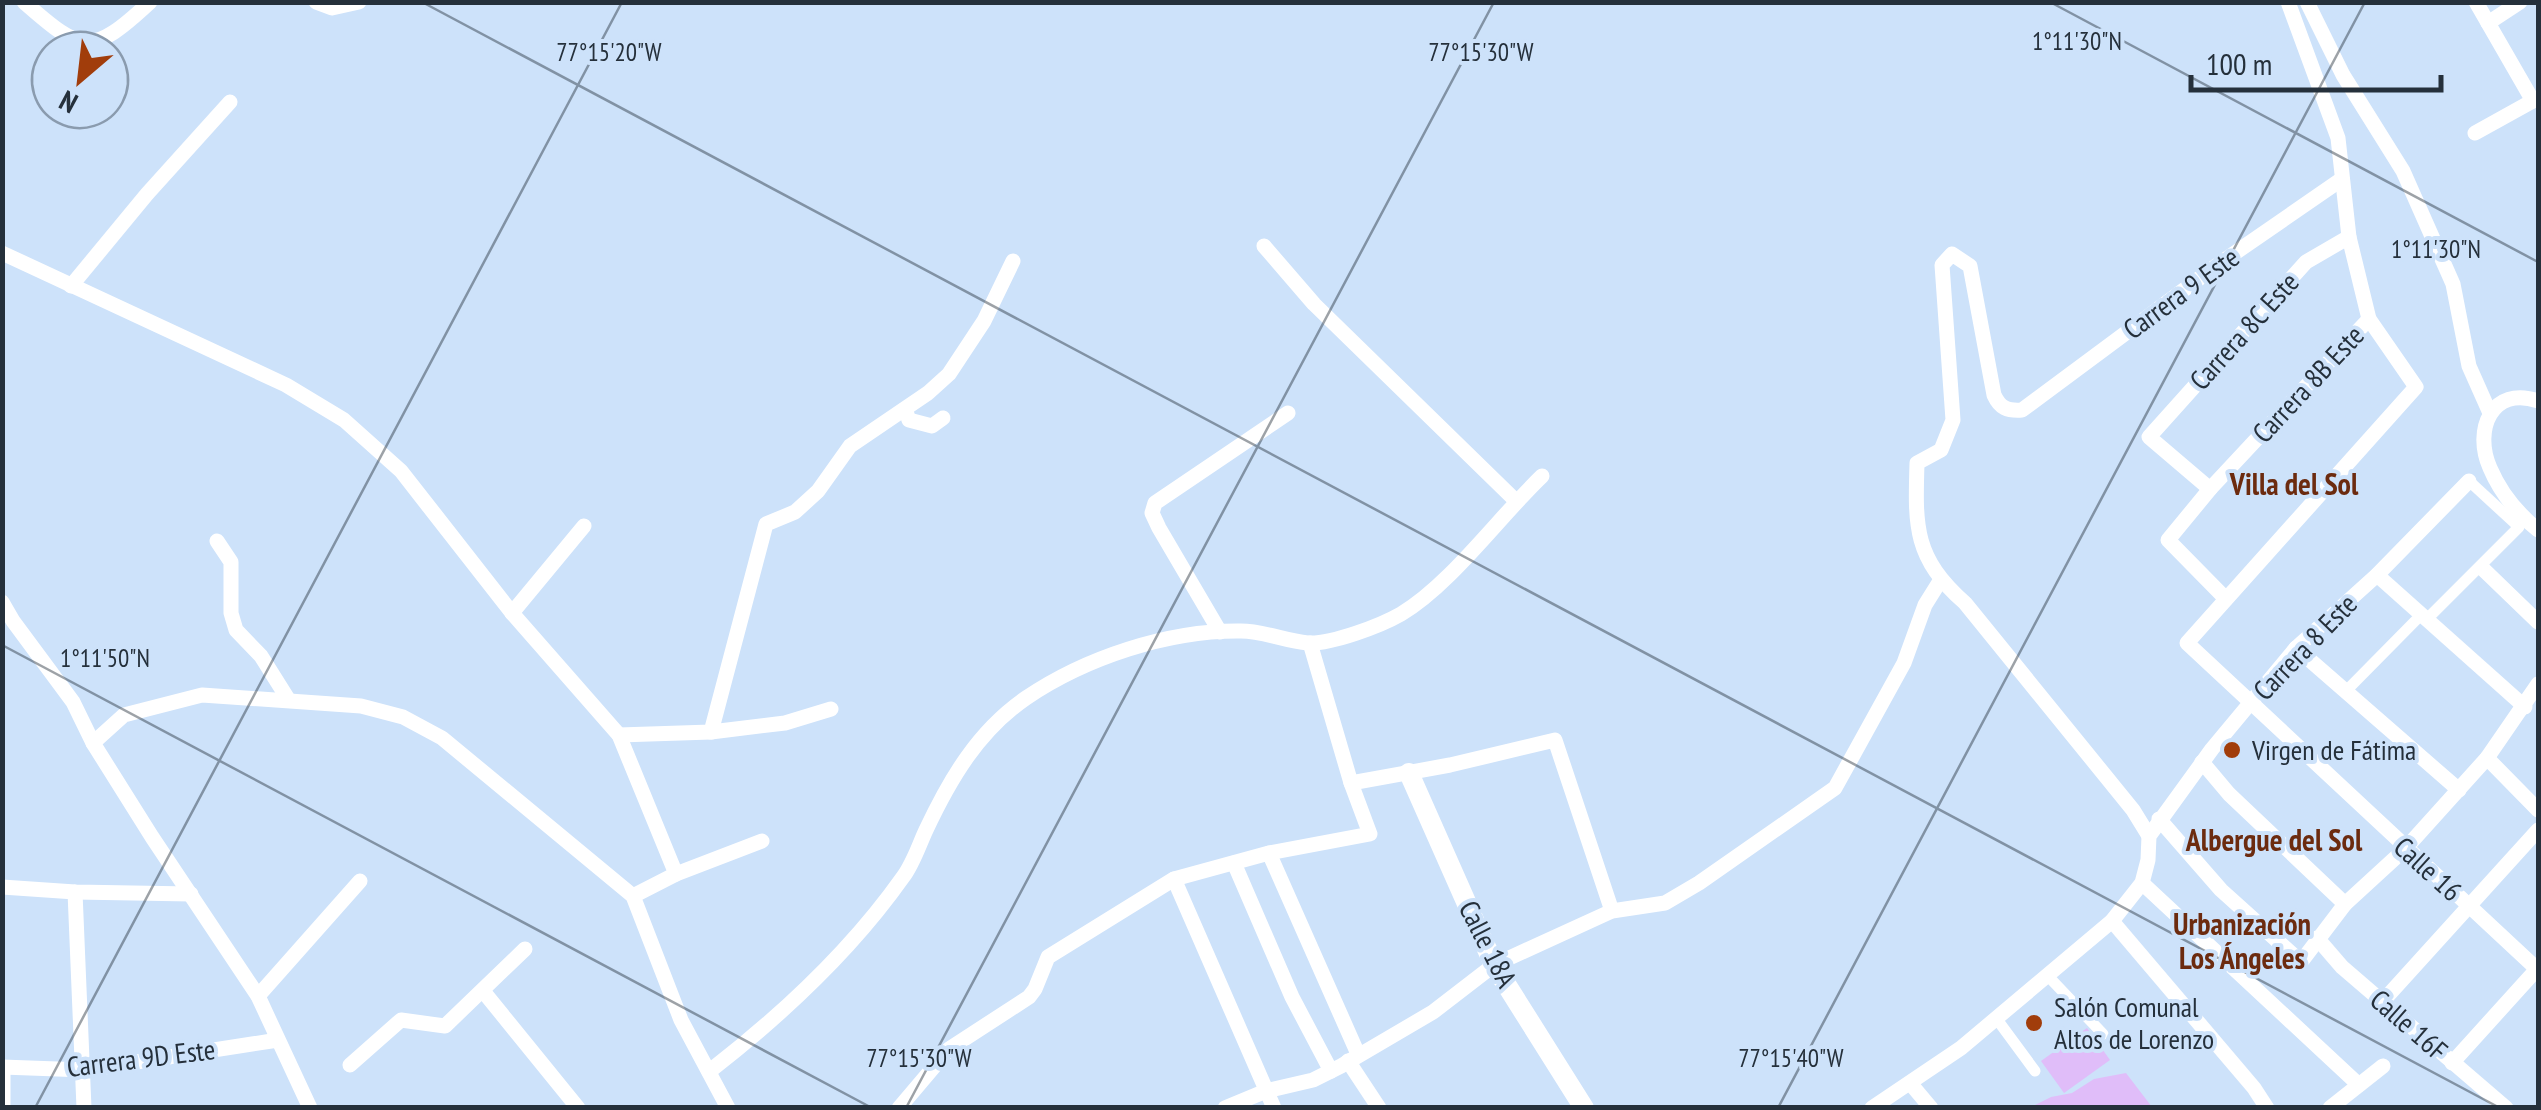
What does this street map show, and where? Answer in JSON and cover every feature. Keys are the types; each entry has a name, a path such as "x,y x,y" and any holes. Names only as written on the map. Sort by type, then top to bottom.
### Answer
{"street":[{"path":"24,2 66,38 83,42 119,31 150,2"},
{"path":"316,2 332,8 359,2"},
{"path":"2226,599 2416,387 2370,319 2349,236 2338,138 2288,2"},
{"path":"2308,2 2343,75 2403,171 2453,284 2470,366 2489,411"},
{"path":"2476,2 2536,100 2476,133"},
{"path":"2488,23 2520,2"},
{"path":"71,286 230,102"},
{"name":"Carrera 9 Este","path":"1940,582 1922,544 1916,512 1917,463 1941,450 1953,420 1942,265 1952,254 1970,266 1994,395 1999,405 2009,411 2022,410 2216,266 2342,179"},
{"name":"Carrera 8C Este","path":"2210,489 2149,437 2306,262 2349,236"},
{"path":"1264,246 1314,304 1516,501"},
{"path":"2,254 286,385 344,420 401,471 512,614 619,735 676,874"},
{"path":"711,732 766,524 795,512 818,490 850,446 949,374 984,321 1013,261"},
{"name":"Carrera 8B Este","path":"2226,599 2168,540 2210,489 2370,319"},
{"path":"2538,400 2526,396 2500,402 2489,411 2482,435 2488,466 2515,512 2538,530"},
{"path":"904,410 909,420 924,426 932,426 943,418"},
{"path":"1220,632 1159,528 1152,514 1155,503 1288,413"},
{"path":"711,1070 772,1023 856,938 906,875 949,783 972,747 1024,699 1120,652 1220,632 1256,632 1310,643 1348,636 1399,615 1426,595 1542,476"},
{"path":"2346,691 2518,527 2469,481"},
{"name":"Carrera 8 Este","path":"2142,883 2149,836 2159,819 2250,702 2296,648 2376,575 2469,481"},
{"path":"512,614 584,526"},
{"path":"217,541 231,562 230,612 236,630 261,656 288,699"},
{"path":"2482,568 2538,622"},
{"path":"2376,575 2525,707"},
{"path":"1225,1108 1331,1071 1434,1012 1494,965 1612,911 1665,903 1700,883 1835,788 1904,663 1925,605 1940,582 1965,603 2133,810 2149,836"},
{"name":"Calle 16","path":"2226,599 2187,643 2537,967"},
{"path":"2,602 73,702 93,743 258,996 310,1108"},
{"path":"899,1108 949,1048 1029,997 1048,957 1174,880 1269,853 1370,834 1350,783 1310,643"},
{"path":"2296,648 2459,790"},
{"path":"2159,819 2221,890 2301,962 2346,904 2405,848 2487,758 2538,684"},
{"path":"93,743 124,715 202,695 361,706 403,717 442,738 632,896 681,1020 728,1108"},
{"path":"619,735 711,732 784,722 831,709"},
{"path":"1350,783 1554,740 1612,911"},
{"path":"2487,758 2538,810"},
{"path":"2202,762 2229,794 2346,904"},
{"name":"Calle 18A","path":"1408,772 1494,965 1584,1108"},
{"path":"2382,1000 2538,830"},
{"path":"632,896 676,874 762,841"},
{"path":"1269,853 1353,1058 1379,1108"},
{"path":"1234,862 1292,997 1331,1071"},
{"path":"1174,880 1274,1108"},
{"path":"258,996 360,881"},
{"path":"1872,1108 1996,1018 2112,921 2142,883 2359,1085"},
{"path":"2,886 191,894"},
{"path":"75,892 84,1108"},
{"path":"2112,921 2267,1108"},
{"name":"Calle 16F","path":"2317,938 2342,967 2506,1108"},
{"path":"350,1065 401,1020 445,1026 524,949"},
{"path":"2452,1063 2537,967"},
{"path":"2047,975 2103,1034"},
{"path":"484,991 578,1108"},
{"path":"1996,1018 2035,1071"},
{"name":"Carrera 9D Este","path":"3,1067 84,1070 278,1040"},
{"path":"2330,1108 2383,1066"},
{"path":"3,1067 3,1108"},
{"path":"1910,1084 1930,1108"}],"shaded area":[{"path":"2087,1028 2110,1060 2064,1093 2041,1061"},
{"path":"2126,1073 2152,1107 2031,1107 2051,1097 2072,1093 2094,1079"}],"place":[{"name":"Virgen de Fátima","path":"2232,750"},
{"name":"Salón Comunal Altos de Lorenzo","path":"2034,1023"}],"district":[{"name":"Villa del Sol","path":"2294,485"},
{"name":"Albergue del Sol","path":"2274,841"},
{"name":"Urbanización Los Ángeles","path":"2242,942"}]}
